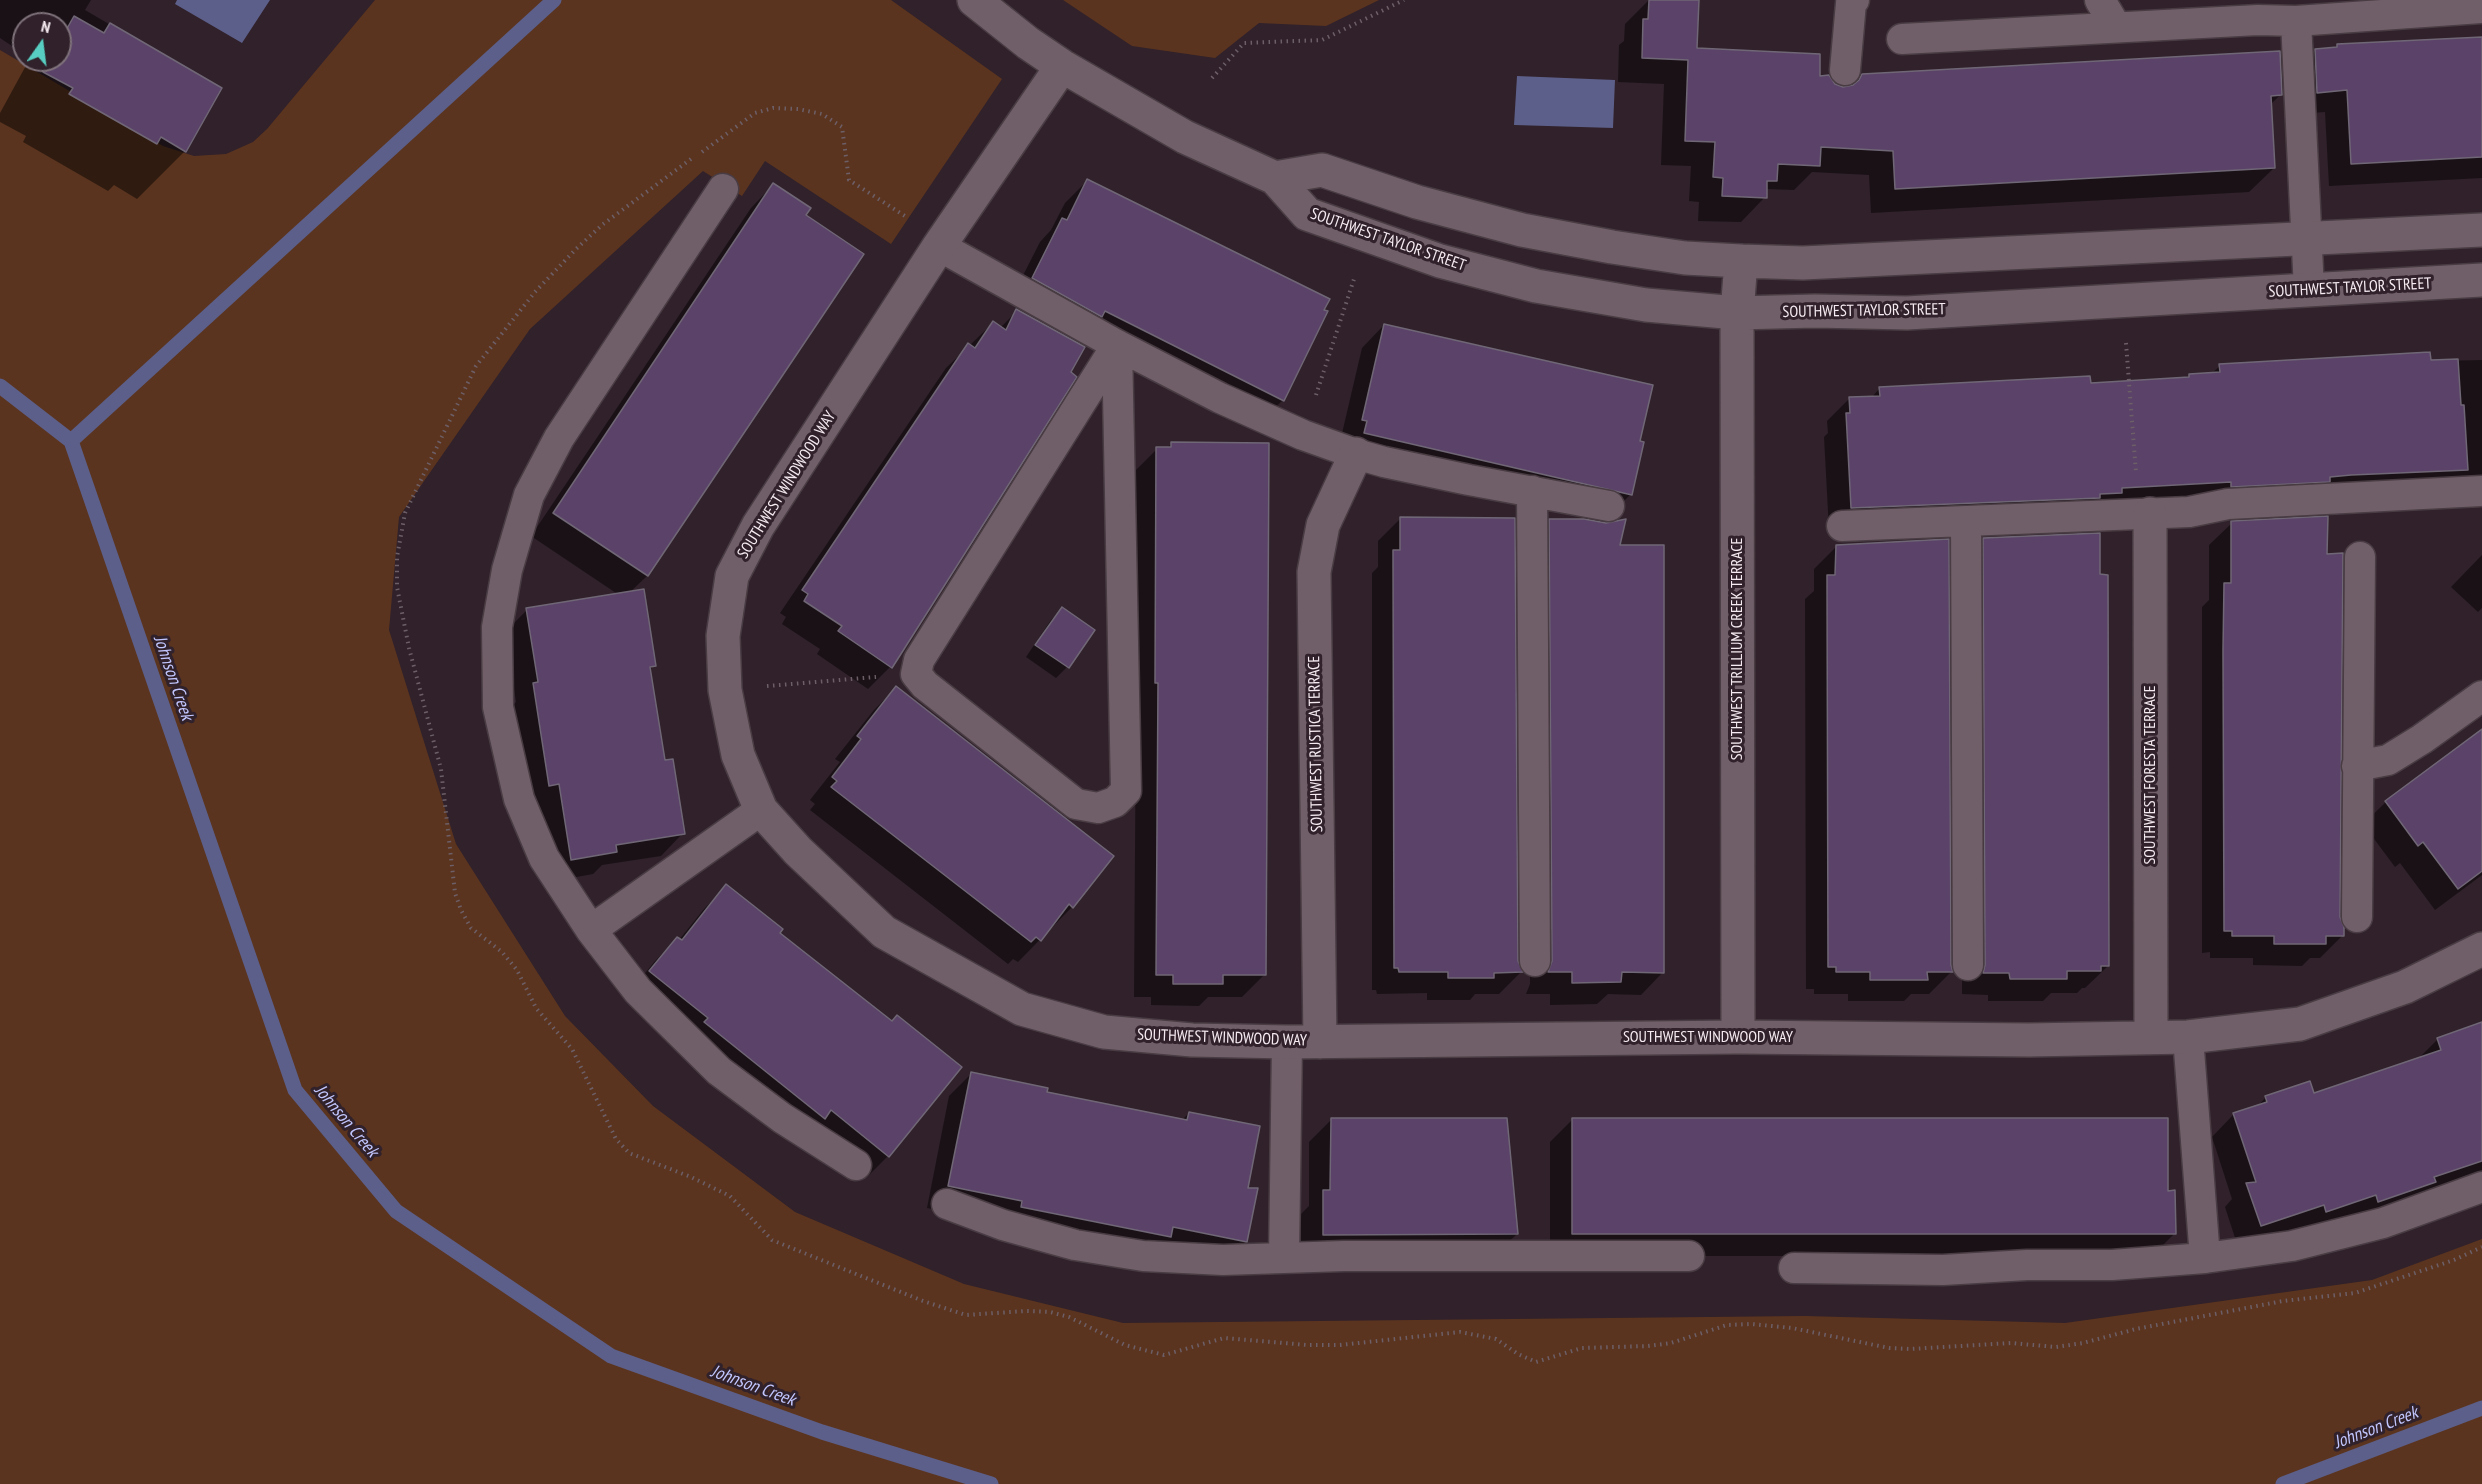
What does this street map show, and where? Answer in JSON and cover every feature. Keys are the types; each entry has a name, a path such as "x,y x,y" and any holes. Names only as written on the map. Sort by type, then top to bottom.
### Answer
{"street":[{"name":"SOUTHWEST TAYLOR STREET","path":"974,0 1028,43 1062,66 1185,137 1275,178 1307,214 1440,261 1536,286 1646,305 1737,313 1907,313 2482,280"},
{"name":"SOUTHWEST WINDWOOD WAY","path":"1062,66 939,246 758,526 732,576 723,636 725,690 738,755 761,810 798,851 884,932 1022,1009 1104,1032 1192,1040 1287,1042 1738,1037 2029,1040 2188,1037 2300,1024 2405,987 2482,949"},
{"path":"1275,178 1322,170 1417,202 1522,230 1685,258 1741,261 1843,261 2482,230"},
{"name":"SOUTHWEST TRILLIUM CREEK TERRACE","path":"1738,1037 1737,313 1741,261"},
{"name":"SOUTHWEST RUSTICA TERRACE","path":"1320,1042 1314,572 1323,525 1356,454"},
{"name":"SOUTHWEST FORESTA TERRACE","path":"2150,514 2151,1037"}],"lane":[{"path":"1845,70 1851,3 1854,0"},
{"path":"2100,0 2116,27"},
{"path":"1902,39 2258,20 2296,21 2482,8"},
{"path":"2296,21 2309,290"},
{"path":"723,189 559,438 529,495 507,570 497,627 498,707 519,799 544,858 591,930 638,991 719,1071 782,1118 856,1165"},
{"path":"939,246 1118,345 1220,398 1303,435 1356,454 1469,480 1609,506"},
{"path":"1118,345 1126,791 1115,802 1098,808 1076,804 925,685 916,674 919,660 1118,345"},
{"path":"1842,526 2189,512 2228,504 2482,491"},
{"path":"1532,492 1535,961"},
{"path":"1966,521 1968,965"},
{"path":"2357,917 2360,557"},
{"path":"2357,766 2388,760 2482,696"},
{"path":"591,930 761,810"},
{"path":"2188,1037 2205,1258"},
{"path":"1284,1258 1287,1042"},
{"path":"1794,1268 1942,1270 2027,1265 2112,1265 2205,1258 2292,1246 2360,1229 2383,1223 2482,1187"},
{"path":"947,1204 1003,1225 1075,1245 1143,1256 1223,1260 1344,1256 1689,1256"}],"path":[{"path":"1212,78 1244,43 1322,40 1404,0"},
{"path":"911,219 849,180 842,127 833,120 822,114 798,109 773,108 755,113 602,225 535,292 476,366 405,513 399,536 396,587 409,648 441,769 455,893 471,928 502,952 517,970 536,1008 572,1049 616,1139 630,1154 691,1176 730,1196 772,1240 923,1301 966,1315 1026,1311 1050,1312 1069,1317 1125,1345 1164,1355 1224,1338 1307,1345 1340,1345 1460,1332 1496,1339 1518,1354 1536,1362 1549,1360 1582,1348 1648,1346 1671,1342 1727,1325 1751,1324 1792,1328 1889,1348 1910,1349 2011,1343 2055,1347 2283,1300 2355,1293 2454,1260 2482,1247"},
{"path":"1303,435 1369,236"},
{"path":"2123,300 2136,478 2150,514"},
{"path":"725,690 916,674"}],"shaded area":[{"path":"375,0 891,0 1002,79 891,244 765,161 742,196 703,171 530,329 399,517 389,630 456,844 565,1016 653,1106 795,1212 964,1284 1123,1323 1805,1316 2065,1323 2372,1280 2482,1239 2482,1484 0,1484 0,50 12,57 12,72 37,72 163,146 194,156 226,154 253,142 267,129"},
{"path":"1063,0 1379,0 1326,26 1259,23 1215,58 1132,46"}],"water":[{"path":"177,0 270,0 242,43 175,4"},
{"path":"1517,76 1615,80 1613,128 1514,125"}],"building":[{"path":"1649,0 1699,0 1697,48 1820,54 1820,76 1829,75 1835,84 1843,87 1853,85 1862,74 2280,51 2282,95 2271,96 2275,168 1895,189 1893,151 1821,147 1820,166 1778,164 1777,181 1767,181 1767,198 1722,196 1723,178 1713,177 1715,142 1685,141 1688,60 1642,58 1643,19 1648,19"},
{"path":"74,16 104,33 110,23 222,88 186,152 161,137 157,144 69,94 73,88 43,72 72,72 72,20"},
{"path":"2482,37 2482,157 2351,164 2347,90 2317,93 2315,49 2337,47 2337,44"},
{"path":"1087,179 1330,299 1324,310 1328,311 1284,401 1105,311 1102,317 1032,278 1062,218 1067,220"},
{"path":"773,183 811,208 806,215 864,254 648,576 553,513"},
{"path":"1016,309 1085,347 1071,372 1077,377 892,668 838,631 842,626 804,601 808,594 802,590 968,343 975,348 993,321 1006,330"},
{"path":"1384,324 1653,385 1640,441 1644,442 1632,495 1364,433 1367,421 1362,420"},
{"path":"2430,352 2431,360 2458,359 2461,405 2464,405 2468,470 2351,475 2330,477 2330,482 2231,487 2231,482 2122,488 2122,493 2100,494 2100,498 1851,508 1846,413 1850,413 1849,397 1880,396 1879,387 2090,376 2091,383 2189,377 2189,374 2220,372 2219,364"},
{"path":"1171,442 1269,443 1266,975 1223,975 1223,984 1173,984 1173,975 1156,975 1158,683 1155,683 1156,447 1171,447"},
{"path":"2328,516 2327,554 2343,553 2340,917 2344,927 2344,936 2326,936 2326,944 2274,944 2274,936 2232,936 2232,931 2224,931 2224,583 2231,583 2231,521"},
{"path":"1400,517 1515,518 1518,961 1523,972 1494,973 1494,978 1448,978 1448,972 1399,972 1398,968 1394,968 1393,550 1400,550"},
{"path":"1549,519 1584,519 1606,523 1626,519 1620,545 1664,545 1664,973 1622,972 1621,982 1572,983 1572,972 1548,972 1552,961"},
{"path":"2100,533 2100,574 2108,575 2109,966 2101,966 2101,971 2067,971 2067,979 2010,979 2009,973 1983,973 1985,965 1983,538"},
{"path":"1949,539 1951,965 1953,972 1927,972 1928,980 1870,980 1870,972 1836,972 1836,967 1828,967 1827,575 1835,575 1836,545"},
{"path":"644,589 656,666 650,667 665,760 673,759 685,834 616,845 617,852 571,860 559,784 549,786 533,683 538,682 526,608"},
{"path":"1062,607 1095,630 1069,668 1035,645"},
{"path":"896,686 1114,856 1073,908 1069,904 1041,941 1036,937 1031,942 831,787 837,781 832,777 861,739 857,736"},
{"path":"2482,729 2482,871 2458,889 2423,842 2418,846 2385,801"},
{"path":"726,884 783,929 780,933 892,1021 897,1015 962,1067 889,1157 831,1110 825,1119 704,1022 708,1018 649,971 677,937 682,940"},
{"path":"2482,1022 2482,1161 2434,1177 2436,1182 2378,1202 2376,1195 2326,1212 2324,1205 2261,1226 2246,1183 2256,1182 2233,1113 2267,1102 2265,1096 2310,1081 2314,1093 2441,1050 2437,1038"},
{"path":"971,1072 1048,1088 1047,1092 1187,1120 1189,1112 1260,1126 1248,1188 1258,1188 1247,1242 1173,1227 1171,1237 1021,1207 1022,1201 948,1186"},
{"path":"1331,1118 1507,1118 1518,1234 1323,1235 1323,1190 1330,1190"},
{"path":"1572,1118 2168,1118 2168,1191 2175,1190 2176,1234 1572,1234"}],"waterway":[{"path":"71,441 554,0"},
{"name":"Johnson Creek","path":"0,386 71,441 295,1090 396,1211 611,1356 822,1432 991,1484"},
{"name":"Johnson Creek","path":"2283,1484 2482,1408"}]}
